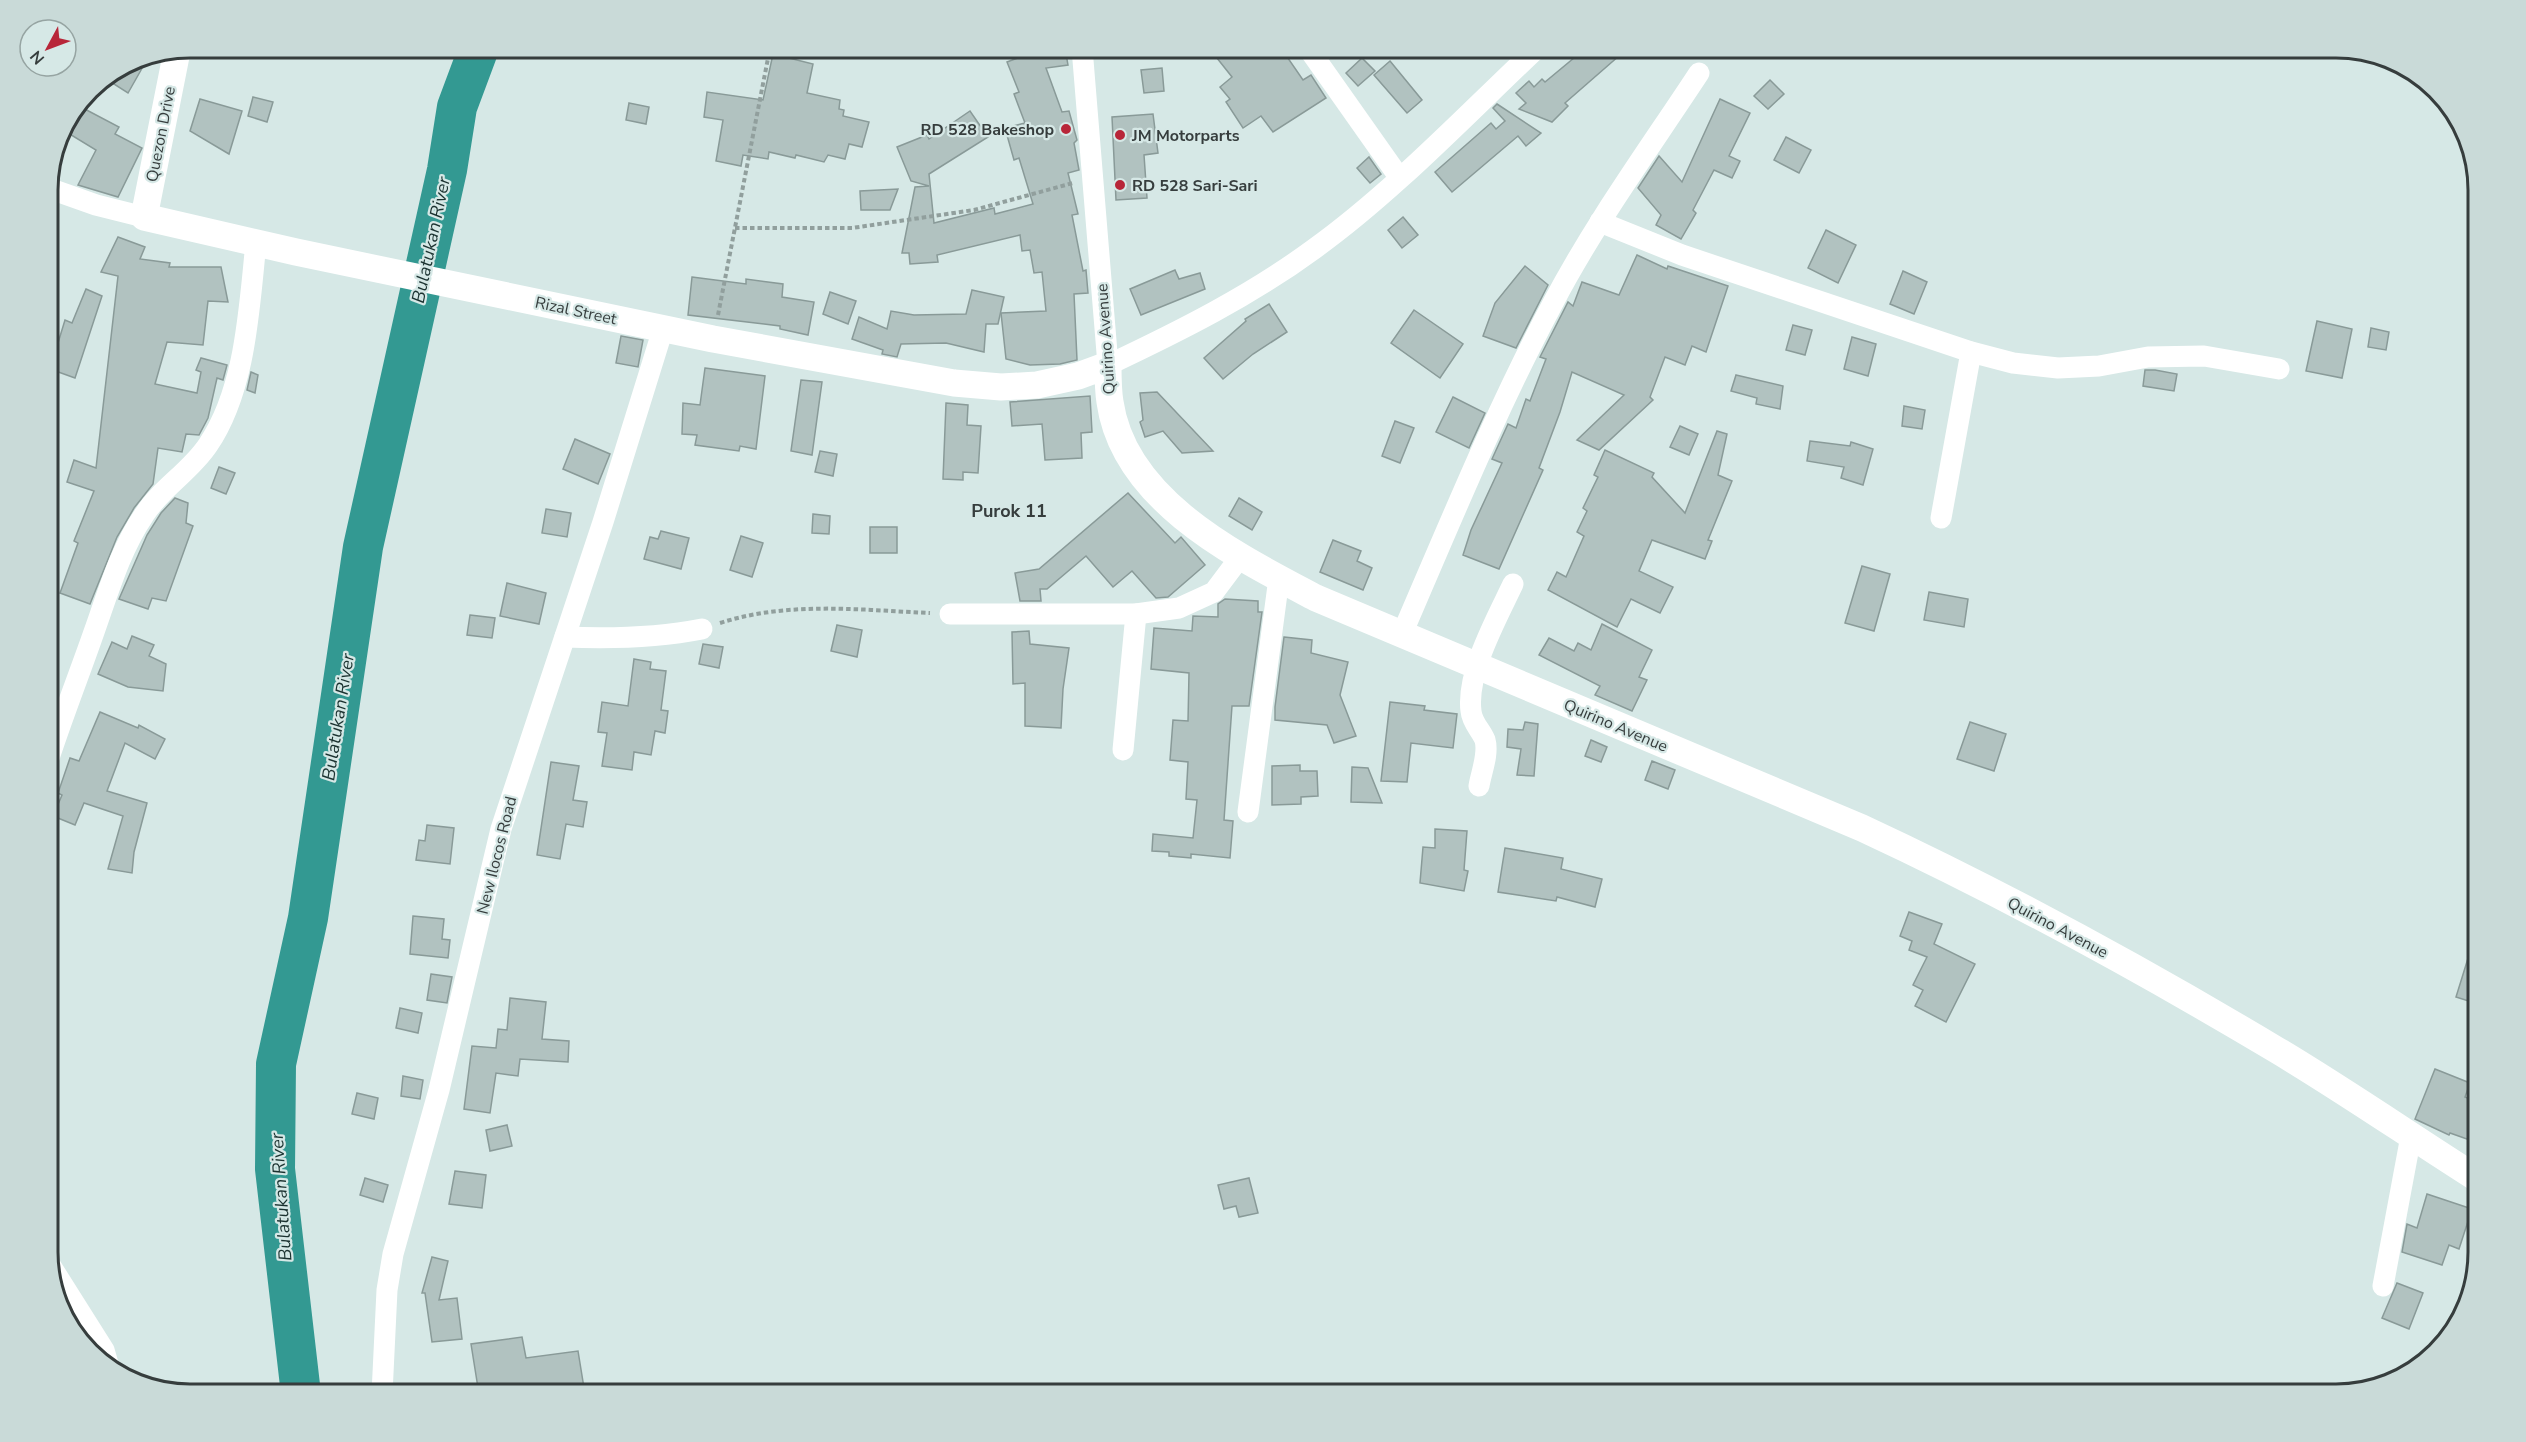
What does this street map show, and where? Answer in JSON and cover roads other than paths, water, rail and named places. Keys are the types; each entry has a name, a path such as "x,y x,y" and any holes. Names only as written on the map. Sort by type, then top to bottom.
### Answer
{"main road":[{"name":"Quezon Drive","path":"144,217 175,60"},
{"name":"Rizal Street","path":"144,217 296,252 663,329 895,374 954,383 1002,387 1037,385 1078,376 1108,365"},
{"name":"Quirino Avenue","path":"1108,365 1110,403 1121,439 1137,468 1167,504 1200,530 1241,556 1316,598 1862,828 1949,869 2159,981 2277,1051 2468,1173"}],"street":[{"name":"Quirino Avenue","path":"1083,58 1108,365"},
{"path":"1315,58 1399,177"},
{"path":"1108,365 1214,314 1268,282 1316,248 1399,177 1527,58"},
{"path":"1402,634 1477,462 1553,303 1600,222 1699,74"},
{"name":"Rizal Street","path":"59,192 96,205 144,217"},
{"path":"1600,222 1682,255 1971,352 2013,363 2058,368 2099,366 2148,357 2204,356 2279,369"},
{"path":"59,730 118,565 143,515 163,491 188,469 209,445 235,386 245,340 256,243"},
{"name":"New Ilocos Road","path":"382,1384 387,1290 393,1254 439,1090 501,829 663,329"},
{"path":"1941,518 1971,352"},
{"path":"950,614 1136,614 1179,608 1214,592 1241,556"},
{"path":"1248,812 1279,578"},
{"path":"1479,786 1486,751 1485,740 1475,725 1471,710 1476,665 1513,584"},
{"path":"1123,750 1136,614"},
{"path":"565,637 620,639 665,636 702,629"},
{"path":"2383,1286 2411,1136"},
{"path":"64,1286 104,1351"}],"waterway":[{"name":"Bulatukan River","path":"300,1384 275,1169 276,1064 308,918 363,547 447,170 457,107 475,58"}],"place":[{"name":"RD 528 Bakeshop","path":"1066,129"},
{"name":"JM Motorparts","path":"1120,135"},
{"name":"RD 528 Sari-Sari","path":"1120,185"}],"district":[{"name":"Purok 11","path":"1009,511"}]}
